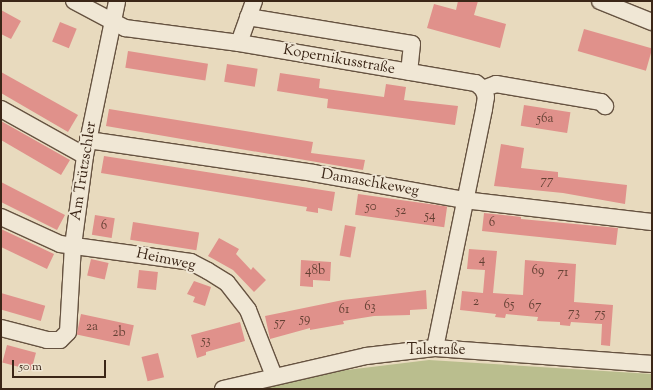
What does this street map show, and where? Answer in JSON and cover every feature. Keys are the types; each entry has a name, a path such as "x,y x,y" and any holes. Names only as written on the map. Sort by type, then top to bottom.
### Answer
{"street":[{"name":"Kopernikusstraße","path":"74,1 125,28 239,43 476,83 483,88 496,84 601,102 605,106"},
{"name":"Am Trützschler","path":"1,328 47,340 60,340 68,332 73,246 86,148 117,1"},
{"path":"239,43 254,1"},
{"path":"600,1 652,22"},
{"path":"248,17 412,44 409,72"},
{"path":"435,348 464,200 484,109 486,97 483,88"},
{"name":"Damaschkeweg","path":"1,110 86,148 313,173 464,200 652,222"},
{"name":"Heimweg","path":"1,216 60,244 191,262 227,283 248,310 274,376"},
{"name":"Talstraße","path":"223,389 366,356 435,348 652,364"}],"green space":[{"path":"429,360 652,374 652,389 257,389 322,373"}],"building":[{"path":"458,1 478,1 474,15 506,24 500,48 427,28 434,4 456,10"},
{"path":"1,10 21,21 11,39 1,34"},
{"path":"60,22 77,29 69,48 52,41"},
{"path":"584,29 652,48 646,71 578,51"},
{"path":"128,51 208,64 205,80 125,68"},
{"path":"227,64 258,69 255,87 224,82"},
{"path":"1,72 78,115 68,132 1,93"},
{"path":"280,73 320,79 319,88 384,97 386,84 406,87 404,100 458,106 455,125 327,108 328,99 277,91"},
{"path":"524,105 570,112 567,133 521,126"},
{"path":"109,109 313,142 311,153 365,160 363,170 106,126"},
{"path":"1,121 70,160 61,175 1,140"},
{"path":"501,144 524,148 521,168 558,172 558,177 627,185 625,204 563,193 494,186"},
{"path":"104,156 335,192 332,211 318,208 318,213 306,211 307,207 101,173"},
{"path":"1,182 65,215 57,230 1,202"},
{"path":"358,194 447,207 444,227 355,215"},
{"path":"484,213 521,217 521,219 618,228 616,245 482,231"},
{"path":"95,215 115,218 112,238 92,235"},
{"path":"133,222 199,232 196,250 130,240"},
{"path":"345,225 356,227 350,257 340,256"},
{"path":"1,229 54,254 47,269 1,247"},
{"path":"219,238 239,249 236,254 251,270 253,267 266,280 254,292 233,270 208,256"},
{"path":"469,249 497,251 493,293 523,295 525,260 576,264 574,302 613,305 610,346 601,345 602,324 571,322 570,326 560,325 560,322 537,321 538,317 506,314 505,318 495,317 496,314 460,310 462,291 483,293 485,270 467,269"},
{"path":"91,259 109,263 105,280 87,276"},
{"path":"301,260 331,262 330,281 313,280 313,287 300,286"},
{"path":"139,270 158,272 156,290 137,288"},
{"path":"194,281 211,287 205,306 193,302 195,297 187,294"},
{"path":"426,290 427,309 410,310 410,315 374,316 343,321 344,324 310,330 310,328 270,339 265,316 343,300"},
{"path":"1,293 45,306 41,321 1,310"},
{"path":"81,314 134,325 129,346 77,335"},
{"path":"240,322 245,341 206,352 206,355 197,358 191,335"},
{"path":"7,345 36,353 31,370 2,362"},
{"path":"158,353 164,377 148,381 142,357"}]}
